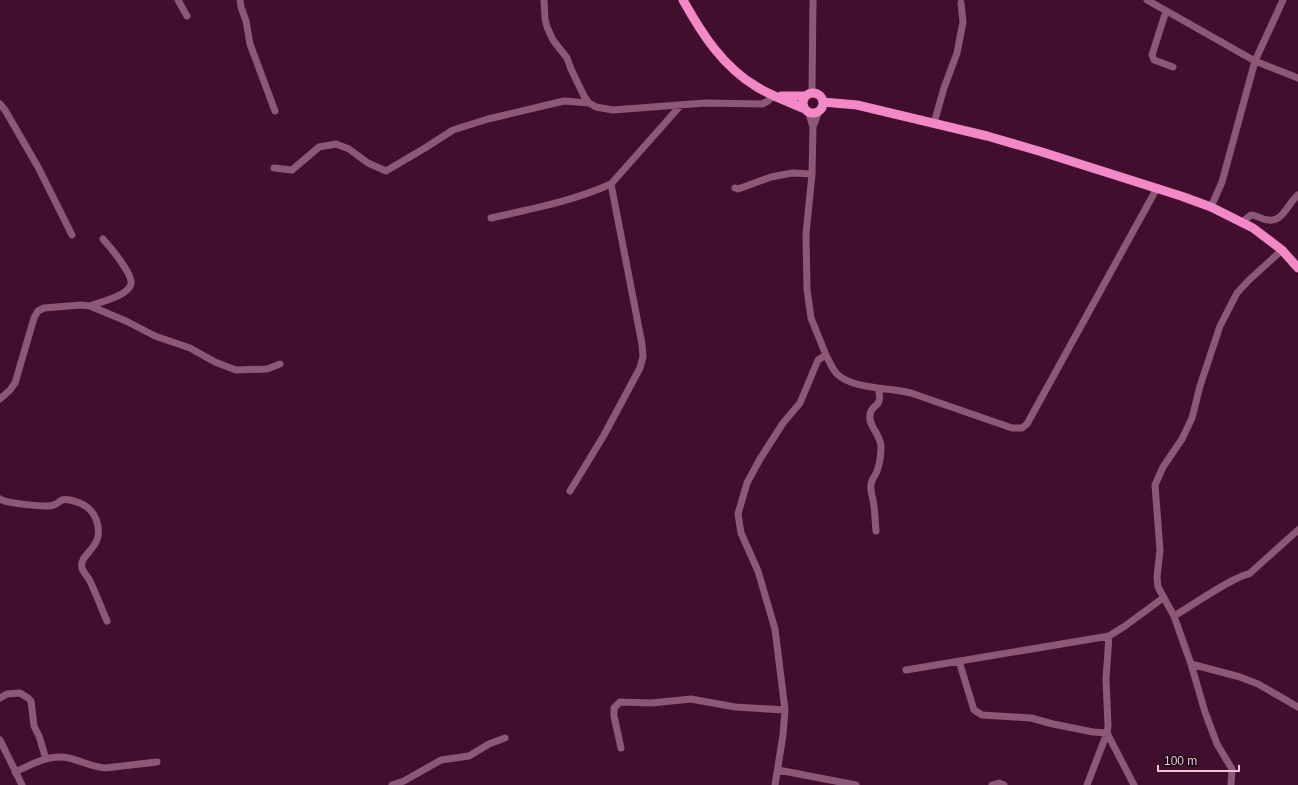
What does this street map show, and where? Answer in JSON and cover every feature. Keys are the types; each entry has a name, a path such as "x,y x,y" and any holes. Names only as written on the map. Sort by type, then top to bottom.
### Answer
{"main road":[{"path":"683,0 711,45 725,62 746,80 759,88 813,113 818,112 822,107 823,102 821,96 809,94 776,95"},
{"path":"806,110 803,101 809,94"},
{"path":"823,102 857,105 934,123 1042,152 1212,207 1253,228 1282,250 1298,268"}],"street":[{"path":"178,0 187,16"},
{"path":"240,0 250,44 275,110"},
{"path":"544,0 545,19 553,40 567,58 584,96 596,107 613,110 705,103 762,104 768,102 776,95"},
{"path":"809,94 813,0"},
{"path":"1147,0 1255,61 1298,78"},
{"path":"1212,207 1222,182 1255,61 1283,0"},
{"path":"934,123 944,88 957,53 963,22 961,3"},
{"path":"1166,11 1152,54 1154,60 1173,67"},
{"path":"274,168 292,170 319,147 336,144 349,149 368,163 386,171 453,130 488,119 564,101 590,103"},
{"path":"0,104 38,167 72,235"},
{"path":"492,218 556,204 595,191 610,184 681,105"},
{"path":"806,110 813,127"},
{"path":"818,112 813,127 812,174 806,234 807,289 811,318 826,355 836,373 849,381 878,388 912,393 1012,428 1022,428 1027,424 1157,188"},
{"path":"736,188 738,189 771,177 792,173 812,174"},
{"path":"570,491 604,435 635,378 643,357 642,344 610,184"},
{"path":"1242,222 1251,215 1271,221 1277,219 1298,195"},
{"path":"90,306 119,296 128,289 131,284 126,269 104,239"},
{"path":"1232,785 1232,769 1217,744 1174,616 1158,587 1157,577 1160,550 1155,485 1163,467 1182,439 1192,418 1200,386 1220,326 1237,293 1282,250"},
{"path":"0,399 15,383 34,318 38,311 44,308 81,305 90,306 119,318 155,336 190,348 215,362 236,370 267,369 280,364"},
{"path":"775,785 783,735 785,710 775,629 758,571 741,533 738,514 747,483 760,459 783,423 800,403 818,360 826,355"},
{"path":"876,531 870,484 877,471 881,447 880,438 876,430 872,427 869,414 880,401 878,388"},
{"path":"0,499 6,502 54,506 61,500 68,499 87,506 92,510 98,524 99,533 93,547 83,558 82,568 107,620"},
{"path":"1174,616 1232,581 1245,574 1249,574 1298,530"},
{"path":"906,670 1109,636 1163,598"},
{"path":"1087,785 1107,733 1106,679 1109,636"},
{"path":"959,661 974,710 982,715 1031,718 1053,724 1107,733"},
{"path":"1191,664 1240,677 1258,684 1298,707"},
{"path":"0,698 7,694 20,693 31,701 34,726 39,736 46,759"},
{"path":"621,748 614,716 614,708 620,702 652,703 691,699 735,707 785,710"},
{"path":"1107,733 1134,785"},
{"path":"392,785 404,781 441,760 469,756 489,744 505,738"},
{"path":"0,740 22,785"},
{"path":"15,772 51,757 68,758 99,768 157,762"},
{"path":"778,770 856,785"},
{"path":"992,785 1004,785"}]}
